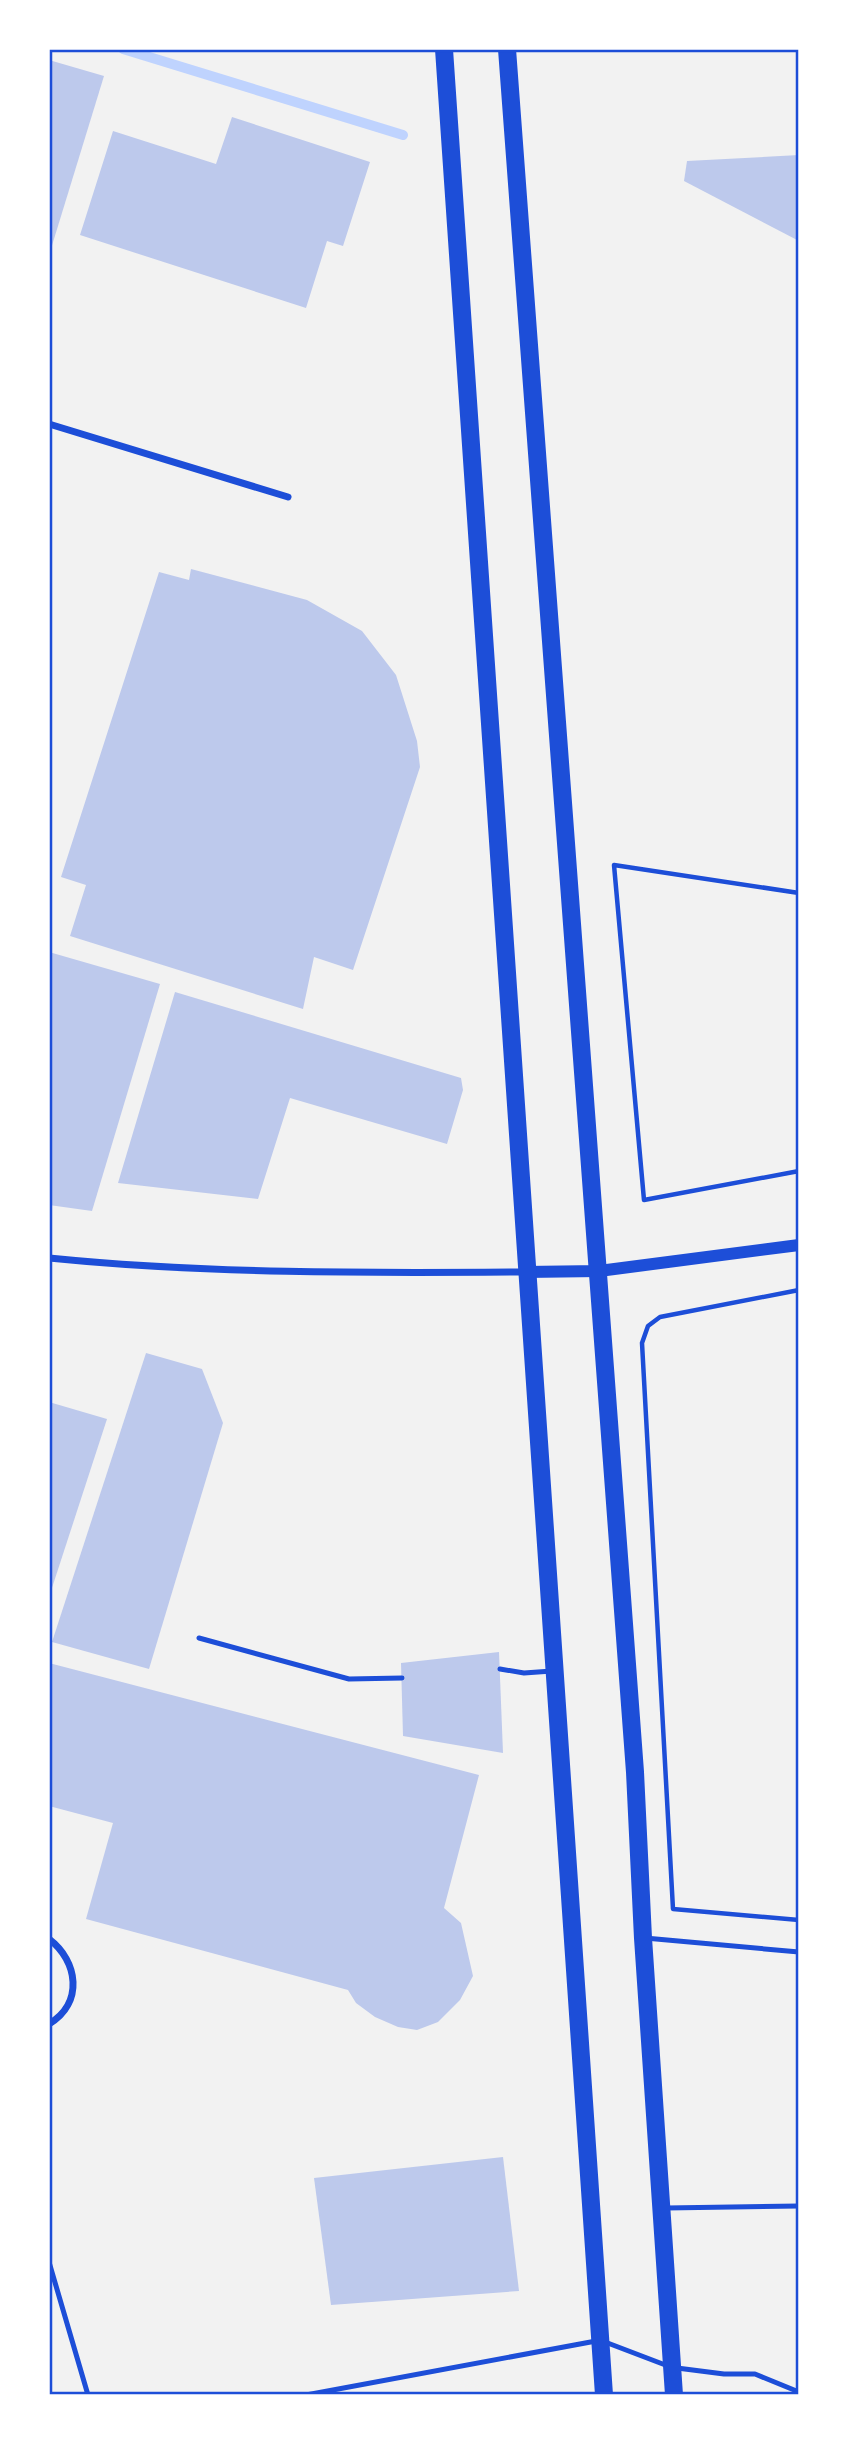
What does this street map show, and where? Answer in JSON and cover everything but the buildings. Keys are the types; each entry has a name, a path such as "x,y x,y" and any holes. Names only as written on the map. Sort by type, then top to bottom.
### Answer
{"main road":[{"path":"444,49 525,1272 604,2395"},
{"path":"508,49 635,1772 643,1938 674,2395"}],"street":[{"path":"49,424 288,497"},
{"path":"49,1258 147,1268 324,1273 599,1272 799,1245"},
{"path":"49,1939 61,1947 70,1962 74,1978 73,1994 66,2008 49,2024"}],"lane":[{"path":"199,1638 349,1679 402,1678"},
{"path":"500,1669 524,1673 555,1671"},
{"path":"643,1938 799,1952"},
{"path":"662,2208 799,2206"},
{"path":"49,2262 88,2395"},
{"path":"306,2395 600,2340 672,2367 724,2374 755,2374 799,2392"}],"path":[{"path":"799,893 614,865 644,1200 799,1171"},
{"path":"799,1290 660,1317 648,1326 642,1343 673,1909 799,1920"}],"waterway":[{"path":"123,49 403,135"}]}
